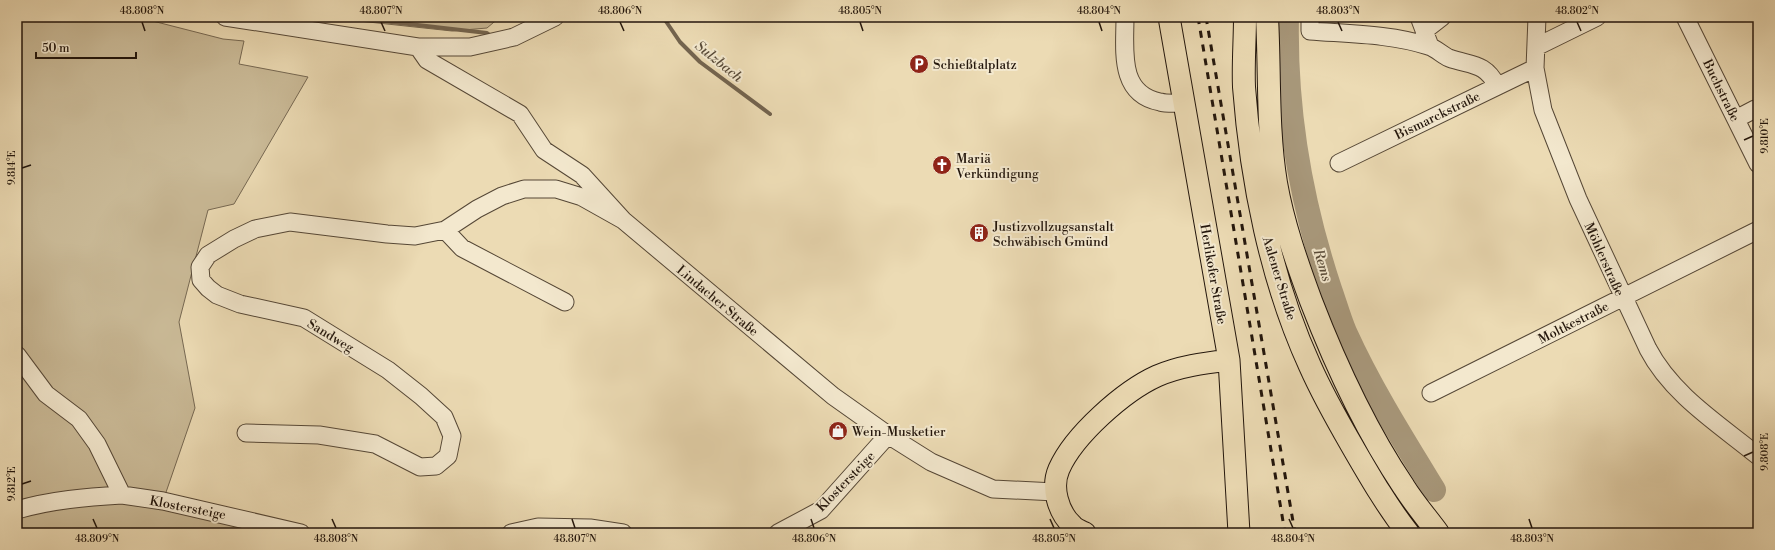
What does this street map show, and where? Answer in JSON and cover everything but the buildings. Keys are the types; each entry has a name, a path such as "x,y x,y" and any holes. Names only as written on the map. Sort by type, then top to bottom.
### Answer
{"highway":[{"name":"Aalener Straße","path":"1245,17 1244,85 1252,160 1262,218 1279,280 1307,358 1320,386 1377,489 1399,524 1408,533"},
{"path":"1267,17 1270,127 1276,183 1289,236 1300,272 1346,385 1371,434 1404,488 1438,533"}],"main road":[{"name":"Herlikofer Straße","path":"1169,17 1229,360 1239,533"},
{"path":"1085,533 1072,526 1061,510 1055,492 1058,470 1068,452 1084,432 1112,406 1138,385 1158,375 1184,367 1229,360"}],"street":[{"path":"225,17 418,47 470,47 514,37 555,17"},
{"path":"1125,17 1126,72 1130,82 1137,92 1160,103 1185,103"},
{"path":"1310,17 1310,31 1394,38 1424,31 1442,17"},
{"name":"Möhlerstraße","path":"1536,17 1534,68 1543,110 1578,199 1622,297 1651,356 1680,393 1758,456"},
{"path":"1536,47 1597,17"},
{"name":"Buchstraße","path":"1686,17 1758,164"},
{"path":"1424,31 1448,58 1479,66 1486,70 1497,86"},
{"name":"Lindacher Straße","path":"418,47 427,60 520,114 544,150 582,175 623,220 833,396 888,435 931,462 993,489 1055,492"},
{"name":"Bismarckstraße","path":"1339,163 1534,68"},
{"path":"1736,119 1755,109"},
{"name":"Sandweg","path":"246,433 319,435 375,444 420,467 436,466 448,456 452,436 444,417 388,370 304,318 240,304 217,295 208,288 201,280 200,267 208,255 234,239 256,229 290,222 415,236 445,230 477,209 502,196 524,189 556,190 582,197 623,220"},
{"path":"445,230 462,248 565,302"},
{"name":"Moltkestraße","path":"1431,393 1758,230"},
{"path":"17,355 46,394 79,419 97,444 122,495"},
{"name":"Klostersteige","path":"778,533 821,510 888,435"},
{"name":"Klostersteige","path":"17,510 30,506 87,497 122,495 163,501 301,533"},
{"path":"511,533 538,527 590,528 623,533"}],"shaded area":[{"path":"17,17 137,17 223,39 244,41 239,64 308,77 234,204 208,210 179,322 195,408 163,501 301,533 17,533"},
{"path":"322,17 500,17 487,28 452,31"}],"waterway":[{"path":"348,17 487,33 491,36"},
{"name":"Sulzbach","path":"663,17 680,42 700,62 770,114"},
{"name":"Rems","path":"1287,17 1289,86 1297,154 1311,223 1330,289 1345,332 1365,373 1434,490"}],"railway":[{"path":"1198,17 1285,533"},
{"path":"1206,17 1295,533"}],"place":[{"name":"Schießtalplatz","path":"919,64"},
{"name":"Mariä Verkündigung","path":"942,165"},
{"name":"Justizvollzugsanstalt Schwäbisch Gmünd","path":"979,233"},
{"name":"Wein-Musketier","path":"838,431"}]}
